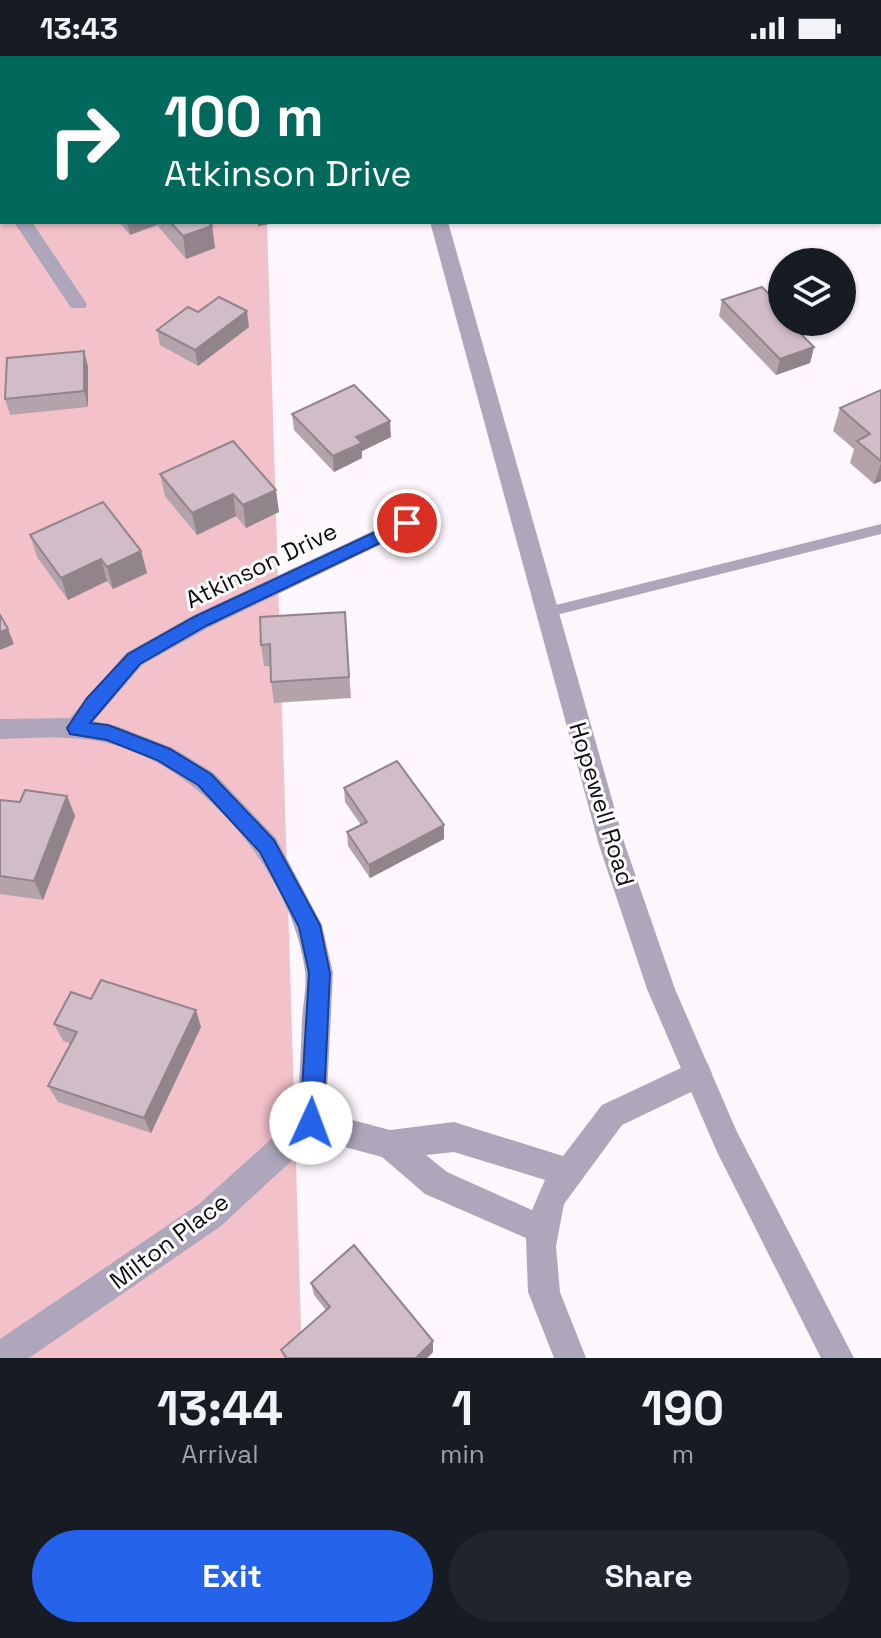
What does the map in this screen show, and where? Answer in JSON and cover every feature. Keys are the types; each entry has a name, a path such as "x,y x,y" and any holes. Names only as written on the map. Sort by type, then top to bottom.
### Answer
{"street":[{"path":"24,224 78,304"},
{"name":"Hopewell Road","path":"440,224 612,845 661,989 727,1142 838,1358"},
{"name":"Atkinson Drive","path":"76,728 134,659 200,622 407,523"},
{"path":"0,729 12,726 76,728 108,733 177,763 205,780 267,846 309,925 319,973 311,1123 390,1145 454,1137 568,1172"},
{"path":"570,1358 544,1292 540,1246 550,1198 612,1115 698,1074"},
{"name":"Milton Place","path":"1,1358 210,1215 311,1123"},
{"path":"390,1145 436,1183 543,1230"}],"lane":[{"path":"548,612 881,529"}],"shaded area":[{"path":"0,224 267,224 302,1358 0,1358"}],"building":[{"path":"172,224 212,226 183,236"},
{"path":"762,287 768,293 768,336 803,336 814,347 780,359 722,300"},
{"path":"219,297 247,311 195,350 157,330 188,307 198,312"},
{"path":"84,351 84,391 5,399 7,358"},
{"path":"354,385 390,421 356,437 362,443 333,456 292,414"},
{"path":"881,390 881,461 857,441 870,434 840,408"},
{"path":"233,441 276,490 243,505 233,494 192,513 160,474"},
{"path":"103,502 141,551 107,567 101,559 61,578 30,535"},
{"path":"345,612 349,677 271,682 270,644 261,645 260,617"},
{"path":"0,615 8,629 0,632"},
{"path":"397,761 444,825 369,865 347,832 367,822 344,788"},
{"path":"25,790 67,796 34,881 0,876 0,800 20,802"},
{"path":"101,980 196,1010 144,1118 48,1086 77,1032 54,1024 71,992 91,999"},
{"path":"354,1245 433,1341 416,1358 287,1358 281,1350 330,1307 311,1283"}],"route":[{"path":"311,1123 319,973 309,925 267,846 205,780 184,767 164,755 108,733 76,728 134,659 200,622 407,523"}]}
